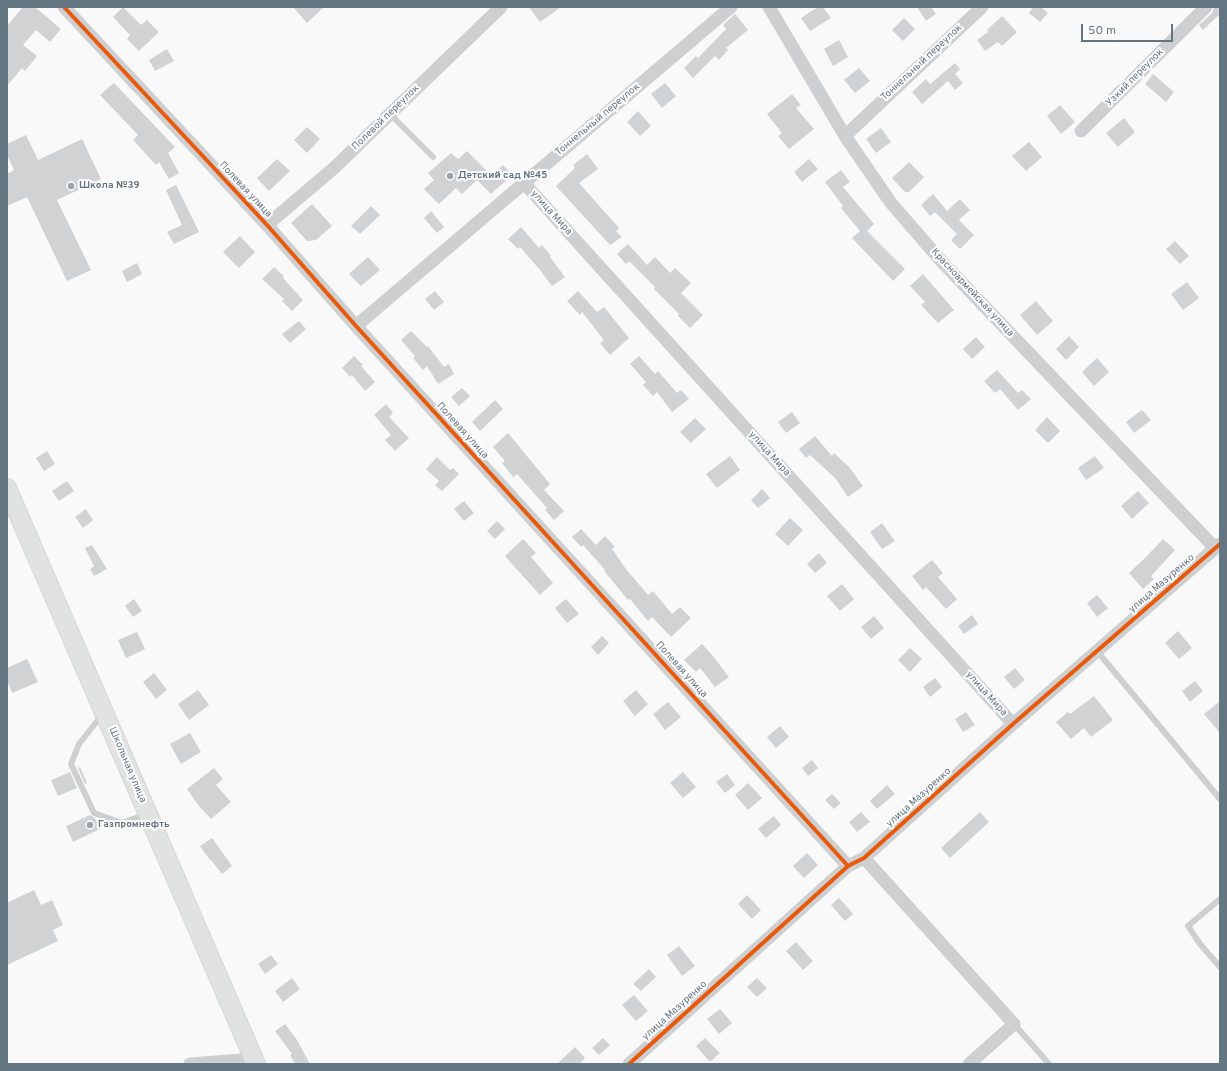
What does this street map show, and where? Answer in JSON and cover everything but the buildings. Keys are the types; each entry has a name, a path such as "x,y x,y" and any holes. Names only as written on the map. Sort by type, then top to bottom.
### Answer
{"main road":[{"name":"Школьная улица","path":"7,488 255,1062"}],"street":[{"name":"Полевая улица","path":"64,7 267,225 356,326 848,866"},
{"name":"Полевой переулок","path":"267,225 334,168 501,7"},
{"name":"Тоннельный переулок","path":"356,326 731,7"},
{"name":"Красноармейская улица","path":"769,7 845,136 891,203 943,263 1218,546"},
{"name":"Тоннельный переулок","path":"845,136 982,7"},
{"name":"Узкий переулок","path":"1081,131 1206,7"},
{"name":"улица Мира","path":"524,183 1013,724"},
{"name":"улица Мазуренко","path":"629,1064 848,866 864,858 1013,724 1218,546"},
{"path":"864,858 1014,1024 969,1064"},
{"path":"190,1064 255,1062"}],"lane":[{"path":"391,114 434,157"},
{"path":"1097,651 1220,799"},
{"path":"104,713 79,744 70,764 94,813 122,823 148,814"},
{"path":"1220,899 1188,926 1200,944 1220,967"},
{"path":"1014,1024 1049,1064"}],"cycle path":[{"path":"64,7 267,225 356,326 848,866"},
{"path":"629,1064 848,866 864,858 1013,724 1220,544"}],"place":[{"name":"Детский сад №45","path":"450,176"},
{"name":"Школа №39","path":"71,186"},
{"name":"Газпромнефть","path":"90,825"}]}
